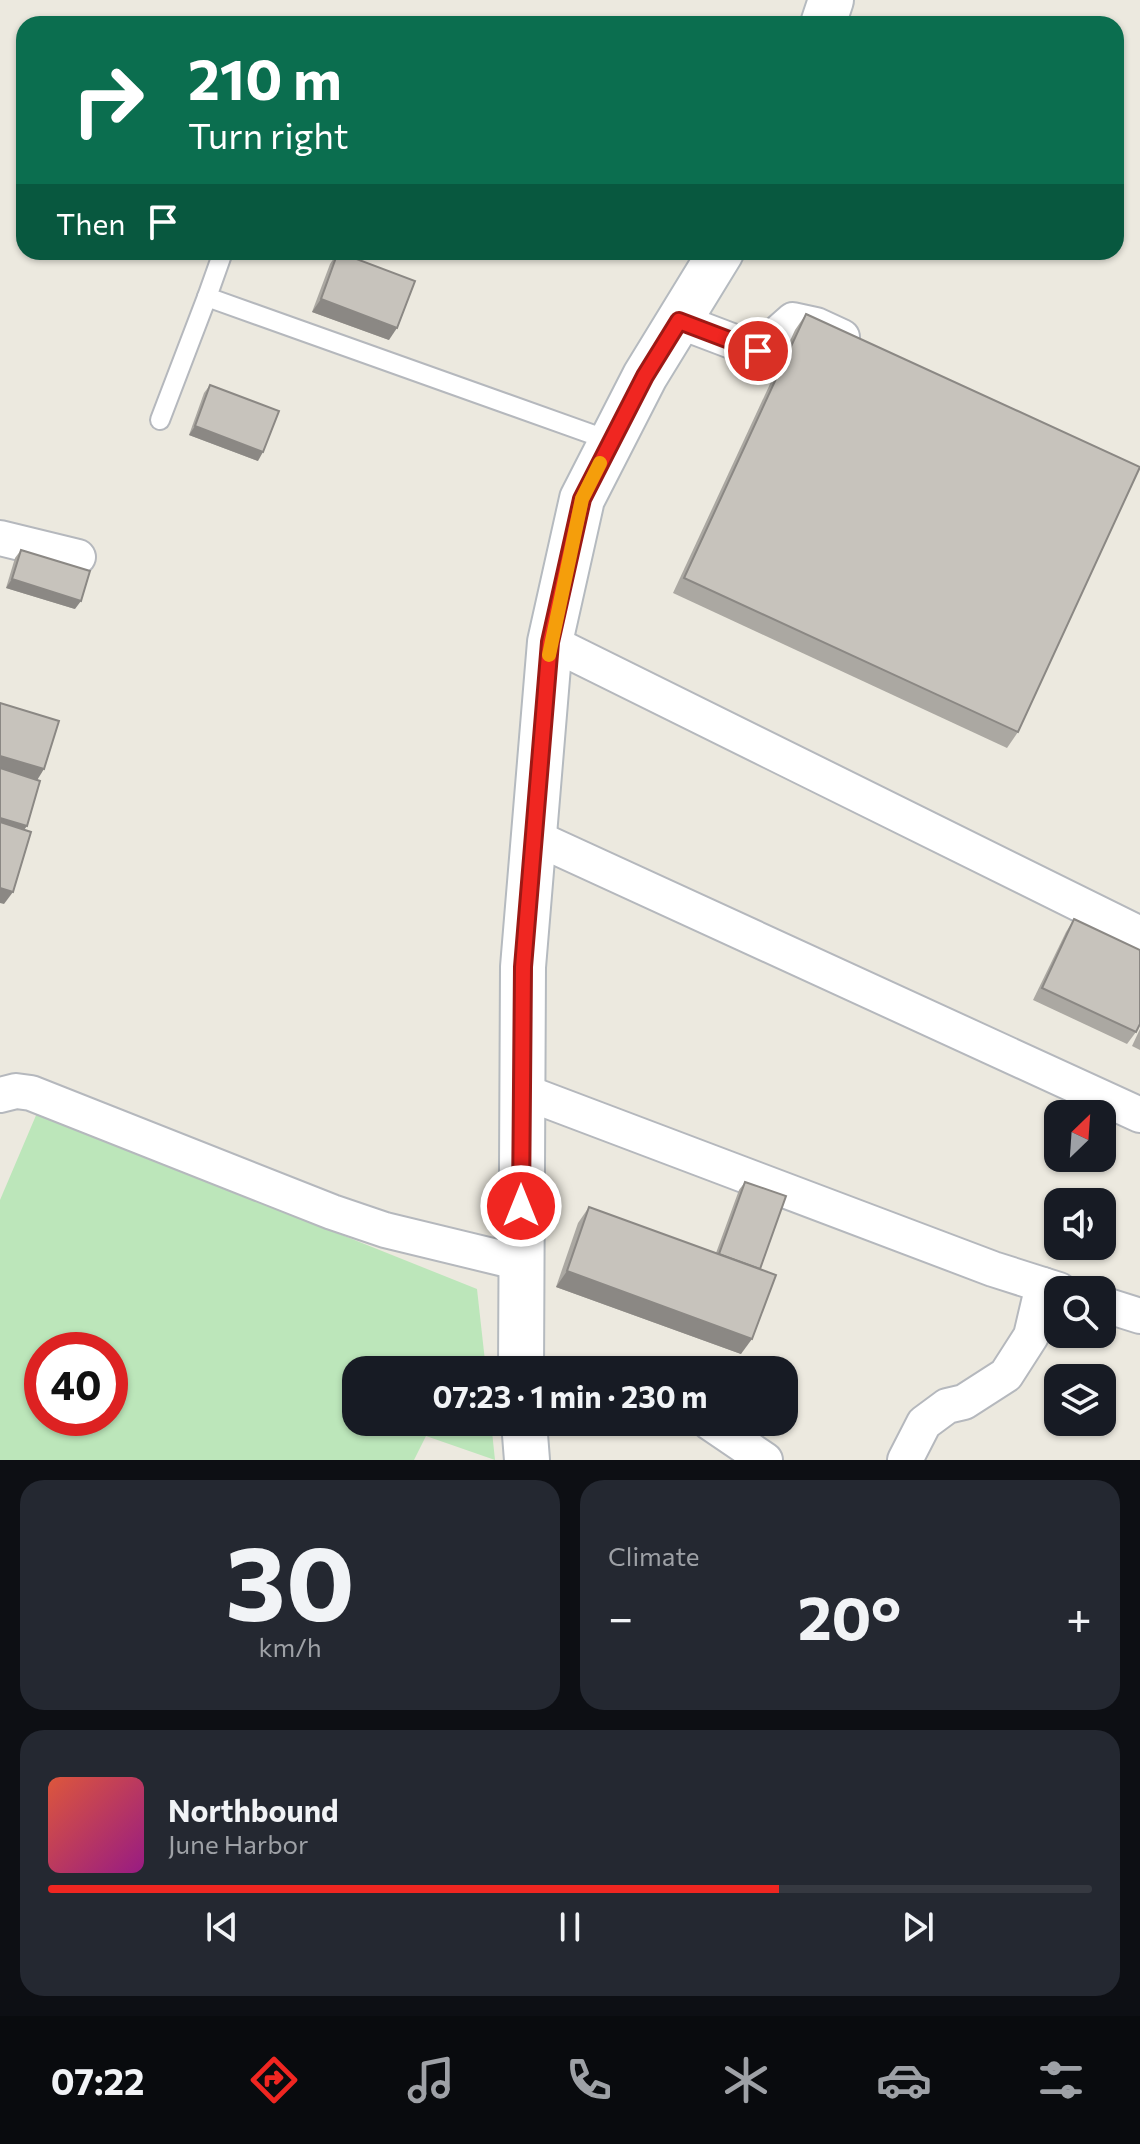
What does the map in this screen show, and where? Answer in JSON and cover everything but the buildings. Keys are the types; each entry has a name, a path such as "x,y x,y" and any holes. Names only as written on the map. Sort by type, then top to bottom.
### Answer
{"street":[{"path":"528,1356 521,1263 523,967 550,642 582,499 611,441 716,260"},
{"path":"679,321 758,351 793,320 816,325 873,351"},
{"path":"0,538 78,557"},
{"path":"550,642 1140,934"},
{"path":"534,837 1140,1115"},
{"path":"0,1095 16,1091 31,1093 345,1217 385,1230 521,1263"},
{"path":"522,1091 1044,1286"},
{"path":"905,1460 924,1423 947,1406 964,1402 1006,1375 1031,1336 1044,1305"},
{"path":"1116,1308 1140,1316"},
{"path":"525,1436 527,1460"},
{"path":"730,1436 765,1460"}],"lane":[{"path":"160,420 220,260"},
{"path":"207,297 611,441"}],"green space":[{"path":"37,1113 477,1289 484,1356 342,1356 342,1436 426,1436 414,1460 0,1460 0,1200"},
{"path":"426,1436 492,1436 495,1460"}],"slow traffic":[{"path":"549,655 582,499 600,463"}],"route":[{"path":"521,1206 523,967 550,642 582,499 645,376 679,321 758,351"}]}
